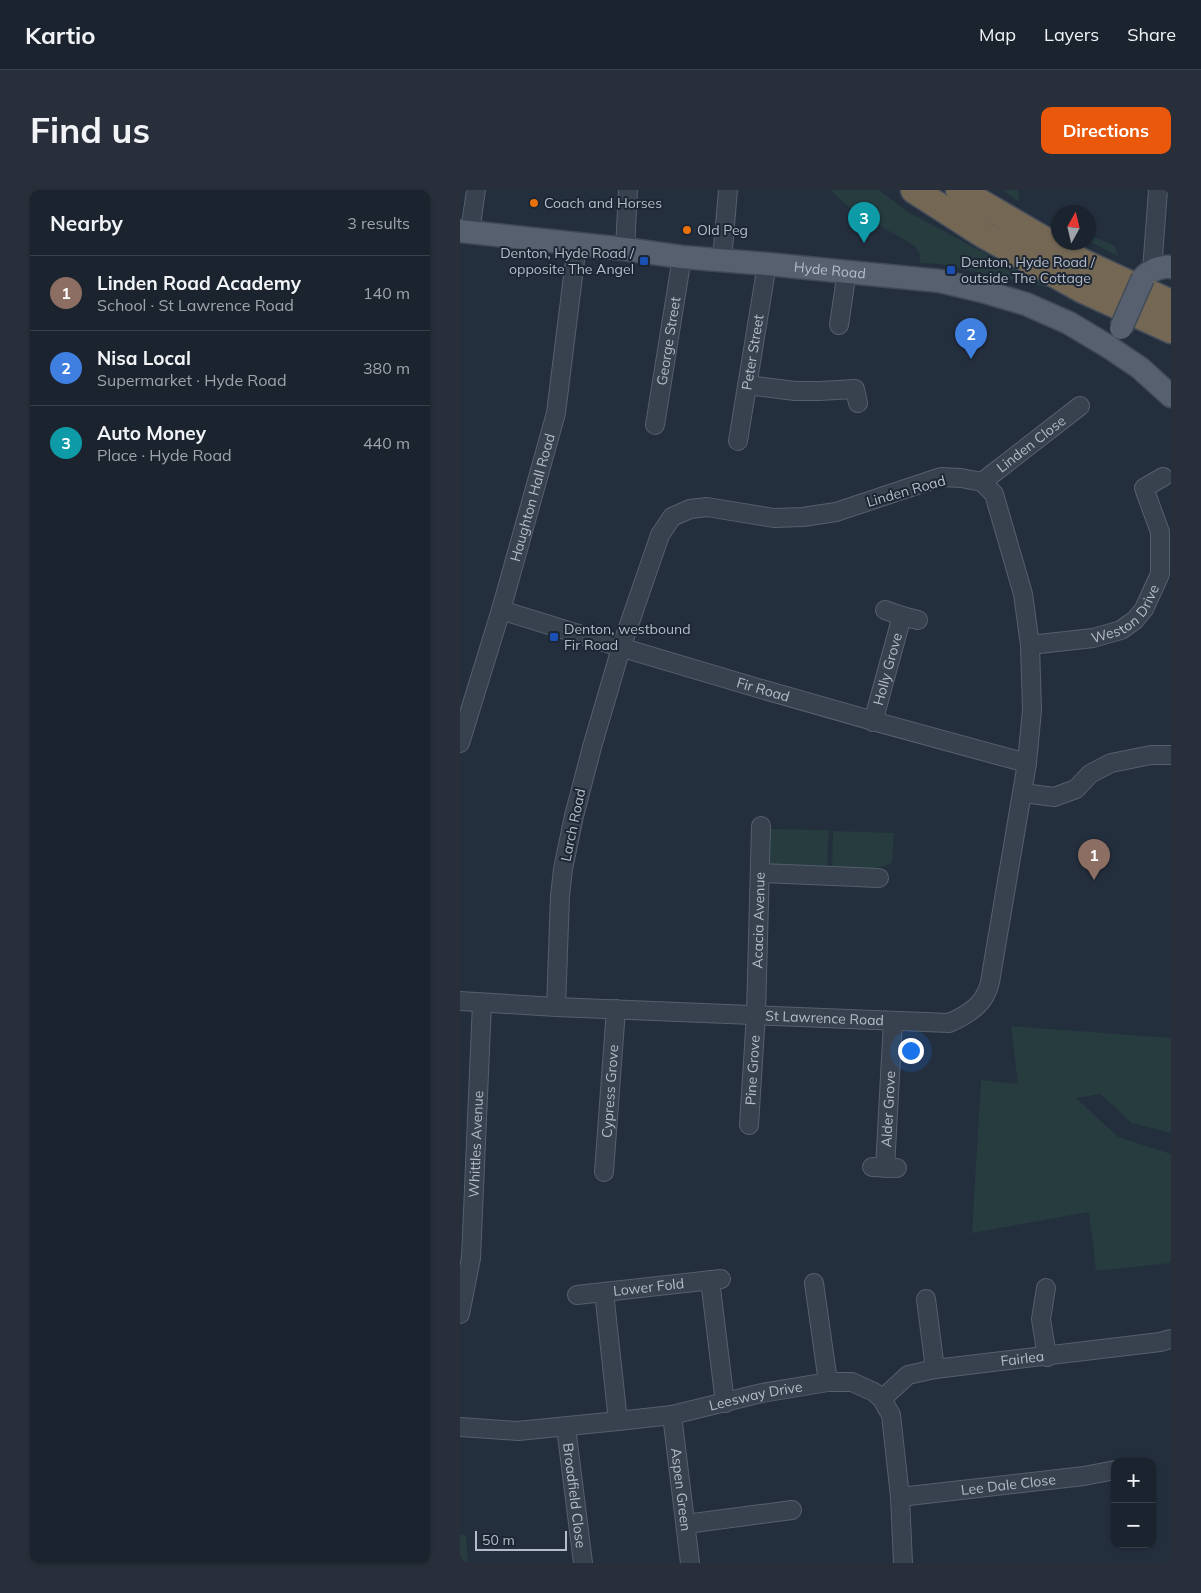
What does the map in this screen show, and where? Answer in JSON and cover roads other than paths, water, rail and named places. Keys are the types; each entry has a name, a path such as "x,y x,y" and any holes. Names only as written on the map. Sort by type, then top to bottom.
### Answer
{"highway":[{"path":"914,190 984,235 1083,290 1171,330"},
{"path":"959,190 1082,262 1171,303"}],"main road":[{"name":"Hyde Road","path":"465,232 625,249 682,258 847,271 940,282 982,291 1026,304 1069,323 1115,337 1140,368 1171,396"},
{"path":"1115,337 1156,272"}],"street":[{"path":"465,232 476,190"},
{"path":"625,249 628,190"},
{"path":"722,260 728,190"},
{"path":"1156,272 1158,190"},
{"name":"Haughton Hall Road","path":"460,743 501,610 556,413 577,244"},
{"name":"George Street","path":"655,425 682,258"},
{"name":"Peter Street","path":"738,441 767,264"},
{"path":"839,325 847,271"},
{"path":"747,385 795,391 854,388 858,403"},
{"name":"Linden Close","path":"982,482 1080,406"},
{"name":"Linden Road","path":"621,648 660,535 672,517 690,509 708,507 774,518 803,517 836,512 941,477 982,482"},
{"name":"Weston Drive","path":"1030,645 1093,638 1121,630 1144,609 1160,574 1160,532 1144,488 1163,477"},
{"path":"982,482 994,494 1006,530 1023,594 1030,645 1032,710 1027,763 1021,798 1054,797 1076,789 1090,774 1111,763 1152,754 1171,755"},
{"name":"Fir Road","path":"501,610 621,648 873,722 1027,763"},
{"name":"Holly Grove","path":"873,722 910,618 885,610"},
{"name":"Larch Road","path":"556,1007 560,896 563,869 586,766 621,648"},
{"name":"St Lawrence Road","path":"460,1001 556,1007 893,1021 949,1022 963,1017 986,994 992,970 1021,798"},
{"name":"Acacia Avenue","path":"756,1014 761,826"},
{"path":"760,872 879,878"},
{"name":"Whittles Avenue","path":"460,1314 471,1258 466,1228 482,1003"},
{"name":"Cypress Grove","path":"605,1172 616,1009"},
{"name":"Pine Grove","path":"749,1125 756,1014"},
{"name":"Alder Grove","path":"885,1168 893,1021"},
{"name":"Lower Fold","path":"577,1295 715,1280 725,1403"},
{"path":"814,1283 828,1382"},
{"path":"1046,1288 1041,1319 1047,1357"},
{"path":"604,1292 618,1421"},
{"path":"926,1299 935,1369"},
{"name":"Fairlea","path":"882,1399 908,1375 935,1369 1047,1357 1171,1339"},
{"name":"Leesway Drive","path":"460,1427 518,1430 566,1427 672,1415 762,1393 828,1382 852,1382 874,1392 882,1399"},
{"path":"882,1399 891,1415 900,1497 903,1563"},
{"name":"Aspen Green","path":"672,1415 690,1563"},
{"name":"Broadfield Close","path":"566,1427 583,1563"},
{"name":"Lee Dale Close","path":"900,1497 1084,1476 1111,1471"},
{"path":"686,1524 792,1510"}],"place":[{"name":"Coach and Horses","path":"534,203"},
{"name":"Old Peg","path":"687,230"},
{"name":"Auto Money","path":"864,243"},
{"name":"Denton, Hyde Road / opposite The Angel","path":"644,261"},
{"name":"Denton, Hyde Road / outside The Cottage","path":"951,270"},
{"name":"Nisa Local","path":"971,359"},
{"name":"Denton, westbound Fir Road","path":"554,637"},
{"name":"Linden Road Academy","path":"1094,880"}]}
